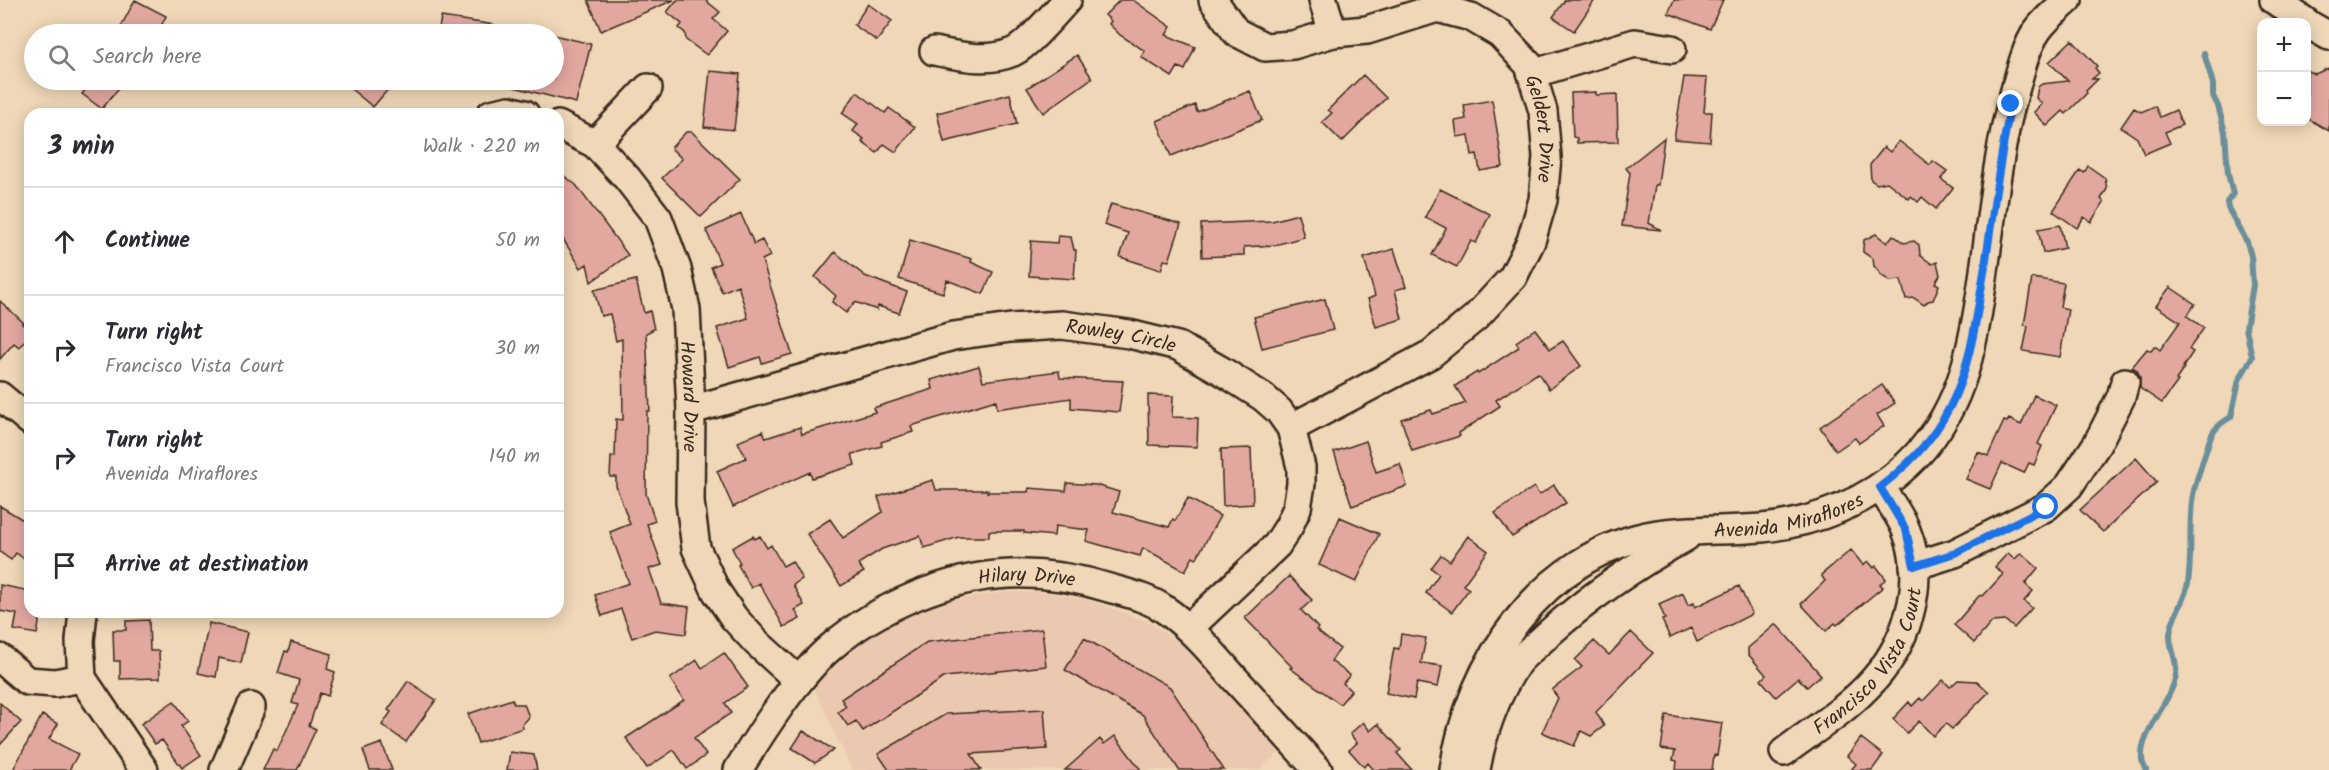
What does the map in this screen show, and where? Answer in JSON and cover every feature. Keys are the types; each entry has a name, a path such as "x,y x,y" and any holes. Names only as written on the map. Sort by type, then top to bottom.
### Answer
{"street":[{"path":"934,51 971,58 994,57 1015,51 1067,0"},
{"name":"Geldert Drive","path":"1213,0 1236,32 1265,47 1293,45 1333,33 1367,30 1437,8 1471,17 1500,34 1529,65 1543,111 1547,157 1543,200 1531,241 1513,277 1476,317 1431,354 1291,428"},
{"path":"1323,0 1333,33"},
{"name":"Avenida Miraflores","path":"1454,770 1457,744 1470,703 1494,653 1526,607 1557,580 1610,545 1656,534 1763,528 1812,519 1848,505 1880,487 1907,465 1932,436 1953,402 1962,380 1975,331 2011,104 2025,58 2035,34 2043,23 2068,0"},
{"path":"2274,0 2299,18"},
{"path":"2311,26 2329,36"},
{"path":"1532,74 1635,43 1672,49"},
{"path":"595,144 648,88"},
{"name":"Howard Drive","path":"564,128 595,144 627,178 658,218 677,269 686,309 691,410 690,501 696,548 716,591 734,618 757,643 799,681"},
{"name":"Rowley Circle","path":"691,410 953,336 1011,328 1062,325 1129,334 1178,346 1222,371 1279,411 1291,428 1301,467 1297,508 1289,526 1276,545 1189,627"},
{"path":"1914,566 1955,553 2046,507 2069,486 2097,444 2121,397 2125,382"},
{"path":"0,396 24,416"},
{"name":"Francisco Vista Court","path":"1784,752 1853,700 1879,675 1888,662 1908,618 1914,589 1914,566 1906,530 1880,487"},
{"name":"Avenida Miraflores","path":"1476,770 1487,726 1501,692 1519,662 1592,596 1635,566 1695,532"},
{"name":"Hilary Drive","path":"738,770 799,681 832,646 865,621 897,604 953,583 1008,574 1053,576 1089,582 1161,607 1189,627 1318,770"},
{"path":"82,618 80,641 82,678 144,770"},
{"path":"0,658 27,681 55,683 82,678"},
{"path":"224,770 251,707"}],"shaded area":[{"path":"1004,592 1039,592 1080,597 1144,620 1181,643 1213,669 1282,750 1258,770 852,770 813,686 861,643 897,621 938,603"}],"building":[{"path":"135,0 166,16 162,24 122,24"},
{"path":"588,0 674,0 601,31"},
{"path":"677,0 705,0 720,12 713,19 727,31 707,55 686,40 685,33 679,28 682,24 667,12"},
{"path":"1120,0 1133,0 1171,27 1166,35 1195,47 1185,70 1178,67 1172,77 1141,57 1145,51 1120,35 1109,24 1111,21 1105,15"},
{"path":"1565,0 1595,0 1574,31 1553,17"},
{"path":"1674,0 1723,0 1710,29 1668,13"},
{"path":"868,4 892,21 877,41 854,25"},
{"path":"441,17 488,24 440,24"},
{"path":"564,37 591,44 576,103 525,90 564,90"},
{"path":"2072,40 2097,66 2095,68 2099,73 2092,79 2098,79 2066,114 2063,111 2047,126 2034,112 2042,104 2036,98 2038,87 2042,84 2068,81 2049,62"},
{"path":"1077,55 1092,78 1043,113 1027,88"},
{"path":"2329,68 2329,131 2311,120 2311,72 2315,74"},
{"path":"710,71 740,74 734,130 704,127"},
{"path":"1363,75 1386,98 1342,142 1322,122 1332,113 1328,110"},
{"path":"1684,77 1707,78 1704,112 1712,112 1710,142 1674,139"},
{"path":"85,90 117,90 103,108 82,94"},
{"path":"352,90 387,90 373,107"},
{"path":"1250,91 1262,120 1171,156 1157,121 1195,105 1197,112"},
{"path":"857,92 885,113 889,108 915,127 896,152 884,144 877,153 862,142 864,139 853,131 858,124 842,113"},
{"path":"1596,92 1596,95 1617,94 1618,142 1577,143 1577,138 1573,137 1571,93"},
{"path":"1010,94 1017,124 944,142 937,113"},
{"path":"1492,100 1503,167 1480,171 1477,154 1472,155 1469,135 1457,137 1455,121 1466,119 1464,105"},
{"path":"2155,106 2160,117 2176,110 2182,125 2165,132 2170,143 2144,154 2137,138 2121,127 2134,108 2141,112"},
{"path":"686,132 692,132 740,179 701,217 662,178 682,159 671,148"},
{"path":"1664,138 1658,185 1655,185 1649,223 1661,230 1622,226 1630,173 1626,168"},
{"path":"1899,141 1930,165 1933,161 1947,171 1941,179 1953,188 1936,209 1922,197 1918,202 1911,196 1909,199 1887,182 1877,184 1871,180 1870,165 1884,147 1890,152"},
{"path":"2088,166 2105,178 2107,189 2101,199 2104,202 2091,222 2084,217 2077,228 2053,211 2080,170 2084,173"},
{"path":"564,176 576,185 628,255 591,282 587,264 581,268 564,241"},
{"path":"1440,189 1490,214 1476,243 1471,241 1457,267 1432,255 1446,228 1425,217"},
{"path":"1111,204 1181,224 1169,261 1164,260 1161,270 1120,257 1128,233 1104,225"},
{"path":"741,214 754,244 762,240 770,256 762,260 792,354 762,363 760,357 729,367 717,328 748,318 738,285 722,292 711,267 720,263 706,230"},
{"path":"1298,214 1304,237 1275,245 1244,247 1244,255 1202,257 1201,224 1272,221"},
{"path":"2060,225 2065,248 2043,253 2038,229"},
{"path":"1876,234 1887,243 1893,235 1904,243 1914,241 1919,245 1920,255 1932,264 1937,262 1940,275 1935,283 1939,285 1933,300 1924,305 1914,298 1906,299 1901,280 1890,281 1882,276 1874,266 1873,259 1863,252 1864,240"},
{"path":"1058,236 1071,237 1074,250 1076,250 1074,279 1029,276 1031,241 1057,243"},
{"path":"910,240 972,259 971,262 993,272 983,294 947,280 943,293 899,279"},
{"path":"1394,249 1406,287 1395,290 1402,319 1376,327 1368,299 1375,296 1364,258"},
{"path":"835,252 865,276 907,292 899,313 878,306 877,310 855,302 846,313 832,302 836,296 815,277"},
{"path":"2032,278 2064,283 2060,307 2068,309 2060,357 2023,351 2028,326 2024,325"},
{"path":"636,280 644,313 650,311 654,329 646,333 650,411 647,411 646,494 655,521 647,524 662,565 649,569 661,603 689,607 686,634 655,630 632,638 621,609 602,616 595,595 629,583 610,532 630,524 616,486 616,477 610,477 611,457 615,457 616,419 623,420 622,339 616,341 610,314 601,316 594,290"},
{"path":"2170,287 2195,304 2187,316 2204,328 2189,349 2193,352 2176,380 2178,381 2162,403 2140,388 2140,377 2137,370 2132,367 2147,349 2151,351 2155,346 2160,350 2180,322 2156,306"},
{"path":"1325,299 1333,330 1262,348 1254,317"},
{"path":"0,301 24,323 22,324 24,342 19,347 14,343 0,359"},
{"path":"1535,329 1550,349 1563,341 1581,366 1549,389 1538,373 1496,400 1500,406 1459,433 1460,436 1412,451 1401,419 1431,410 1433,414 1466,403 1455,386 1519,347 1516,342"},
{"path":"979,366 983,381 1059,371 1060,378 1123,381 1119,412 1071,408 1071,398 997,409 996,400 911,426 913,432 881,442 882,446 852,454 855,465 812,478 810,472 733,507 717,471 746,458 738,442 763,431 766,438 800,427 802,434 875,412 873,408 933,389 931,380"},
{"path":"1882,385 1895,403 1877,415 1884,426 1859,443 1855,438 1836,451 1820,427"},
{"path":"1148,395 1173,396 1172,417 1198,418 1197,447 1149,445"},
{"path":"2034,395 2056,405 2038,444 2042,446 2034,465 2029,463 2024,473 2002,463 1990,489 1966,479 1978,452 1988,456 2004,421 2007,422 2009,419 2021,425"},
{"path":"1366,441 1376,472 1400,464 1407,486 1352,506 1334,452"},
{"path":"1251,448 1253,504 1223,506 1221,449"},
{"path":"2136,458 2157,482 2103,532 2080,510"},
{"path":"933,480 936,490 988,490 987,492 1028,492 1029,488 1066,491 1067,483 1096,485 1119,492 1113,512 1169,527 1188,498 1220,516 1196,559 1193,557 1185,571 1143,548 1140,556 1086,541 1089,530 1055,526 1054,536 1024,533 1024,531 989,531 989,537 959,537 924,548 920,536 882,549 858,564 864,572 841,586 807,534 830,519 843,538 883,512 878,497"},
{"path":"1554,485 1566,503 1512,537 1495,513 1534,487 1539,495"},
{"path":"0,506 24,520 24,559 16,553 11,560 0,552"},
{"path":"1340,517 1379,534 1356,582 1319,565"},
{"path":"753,536 755,539 760,536 767,548 771,545 783,566 792,561 802,579 793,585 804,605 795,610 800,619 784,627 759,583 751,588 738,565 740,563 732,548"},
{"path":"1468,536 1488,551 1463,585 1469,589 1452,612 1426,593 1439,574 1431,568 1441,555 1450,561"},
{"path":"1851,550 1863,565 1868,561 1874,568 1876,566 1886,579 1880,584 1883,587 1837,625 1835,623 1826,631 1801,604 1825,581 1821,575"},
{"path":"2008,553 2015,559 2021,553 2038,568 2025,584 2033,591 2024,601 2032,608 2014,628 2006,621 1992,622 1974,643 1954,625 1979,596 1984,595 2003,574 1995,567"},
{"path":"1289,576 1312,600 1301,610 1318,628 1316,630 1340,649 1331,661 1350,675 1343,683 1351,691 1340,704 1290,668 1292,667 1245,618"},
{"path":"0,585 24,590 24,618 40,618 37,634 14,630 17,614 0,611"},
{"path":"1739,586 1752,614 1697,642 1691,628 1670,638 1662,620 1665,619 1659,604 1683,593 1688,605 1694,603 1695,607"},
{"path":"149,620 150,651 159,651 160,678 120,679 120,661 114,661 113,630 126,630 126,621"},
{"path":"209,623 248,632 241,663 219,658 216,677 198,673"},
{"path":"1776,624 1821,675 1807,687 1798,678 1776,697 1761,680 1766,675 1748,654 1748,648"},
{"path":"1042,629 1046,666 945,677 863,731 856,721 848,726 838,712 846,706 841,699 927,642"},
{"path":"1631,632 1653,653 1596,712 1604,726 1591,736 1581,731 1574,746 1542,732 1558,698 1552,690 1582,667 1575,660 1594,641 1609,655"},
{"path":"1401,634 1426,638 1421,663 1442,666 1438,687 1417,683 1414,699 1386,693 1394,648 1399,649"},
{"path":"1084,638 1170,687 1224,770 1179,770 1143,715 1065,670"},
{"path":"291,642 332,654 327,669 335,672 328,696 320,693 309,726 316,729 297,770 263,770 273,749 277,751 298,705 292,703 299,680 278,673 285,651 288,652"},
{"path":"724,653 748,687 725,703 731,713 694,738 706,755 687,769 674,750 647,768 626,738 684,700 670,679 697,660 702,668"},
{"path":"1943,680 1950,687 1958,680 1977,681 1989,692 1952,729 1946,724 1933,736 1919,721 1907,733 1893,719 1909,702 1912,706 1920,698 1923,701"},
{"path":"408,681 436,700 406,742 382,725 391,712 388,710"},
{"path":"512,699 514,704 524,704 529,717 522,725 523,728 478,743 468,714"},
{"path":"174,701 188,721 181,726 201,755 182,768 162,740 155,744 141,724"},
{"path":"0,703 21,722 0,745"},
{"path":"1044,709 1047,749 971,754 981,770 889,770 878,754 946,714"},
{"path":"42,715 58,724 49,739 78,754 69,770 13,770"},
{"path":"1666,715 1722,723 1717,756 1714,755 1712,770 1676,770 1677,761 1673,760 1675,751 1661,749"},
{"path":"1363,722 1370,731 1378,724 1401,750 1397,753 1412,770 1374,770 1368,763 1364,767 1349,750 1357,743 1350,734"},
{"path":"803,731 834,750 815,763 792,748"},
{"path":"1115,736 1141,770 1065,770 1100,739 1104,744"},
{"path":"1861,738 1883,755 1872,770 1851,770 1856,764 1847,756"},
{"path":"382,743 392,770 370,770 363,750"},
{"path":"510,752 534,755 537,770 507,770"}],"waterway":[{"path":"2146,770 2142,759 2147,735 2168,697 2176,674 2170,634 2188,583 2194,489 2210,439 2219,425 2231,417 2239,380 2252,357 2246,328 2253,285 2251,256 2247,242 2228,208 2227,202 2233,194 2228,174 2225,132 2213,96 2213,84 2204,53"}],"route":[{"path":"2011,104 1975,331 1962,380 1953,402 1932,436 1907,465 1880,487 1906,530 1914,566 1955,553 2046,507"}]}
